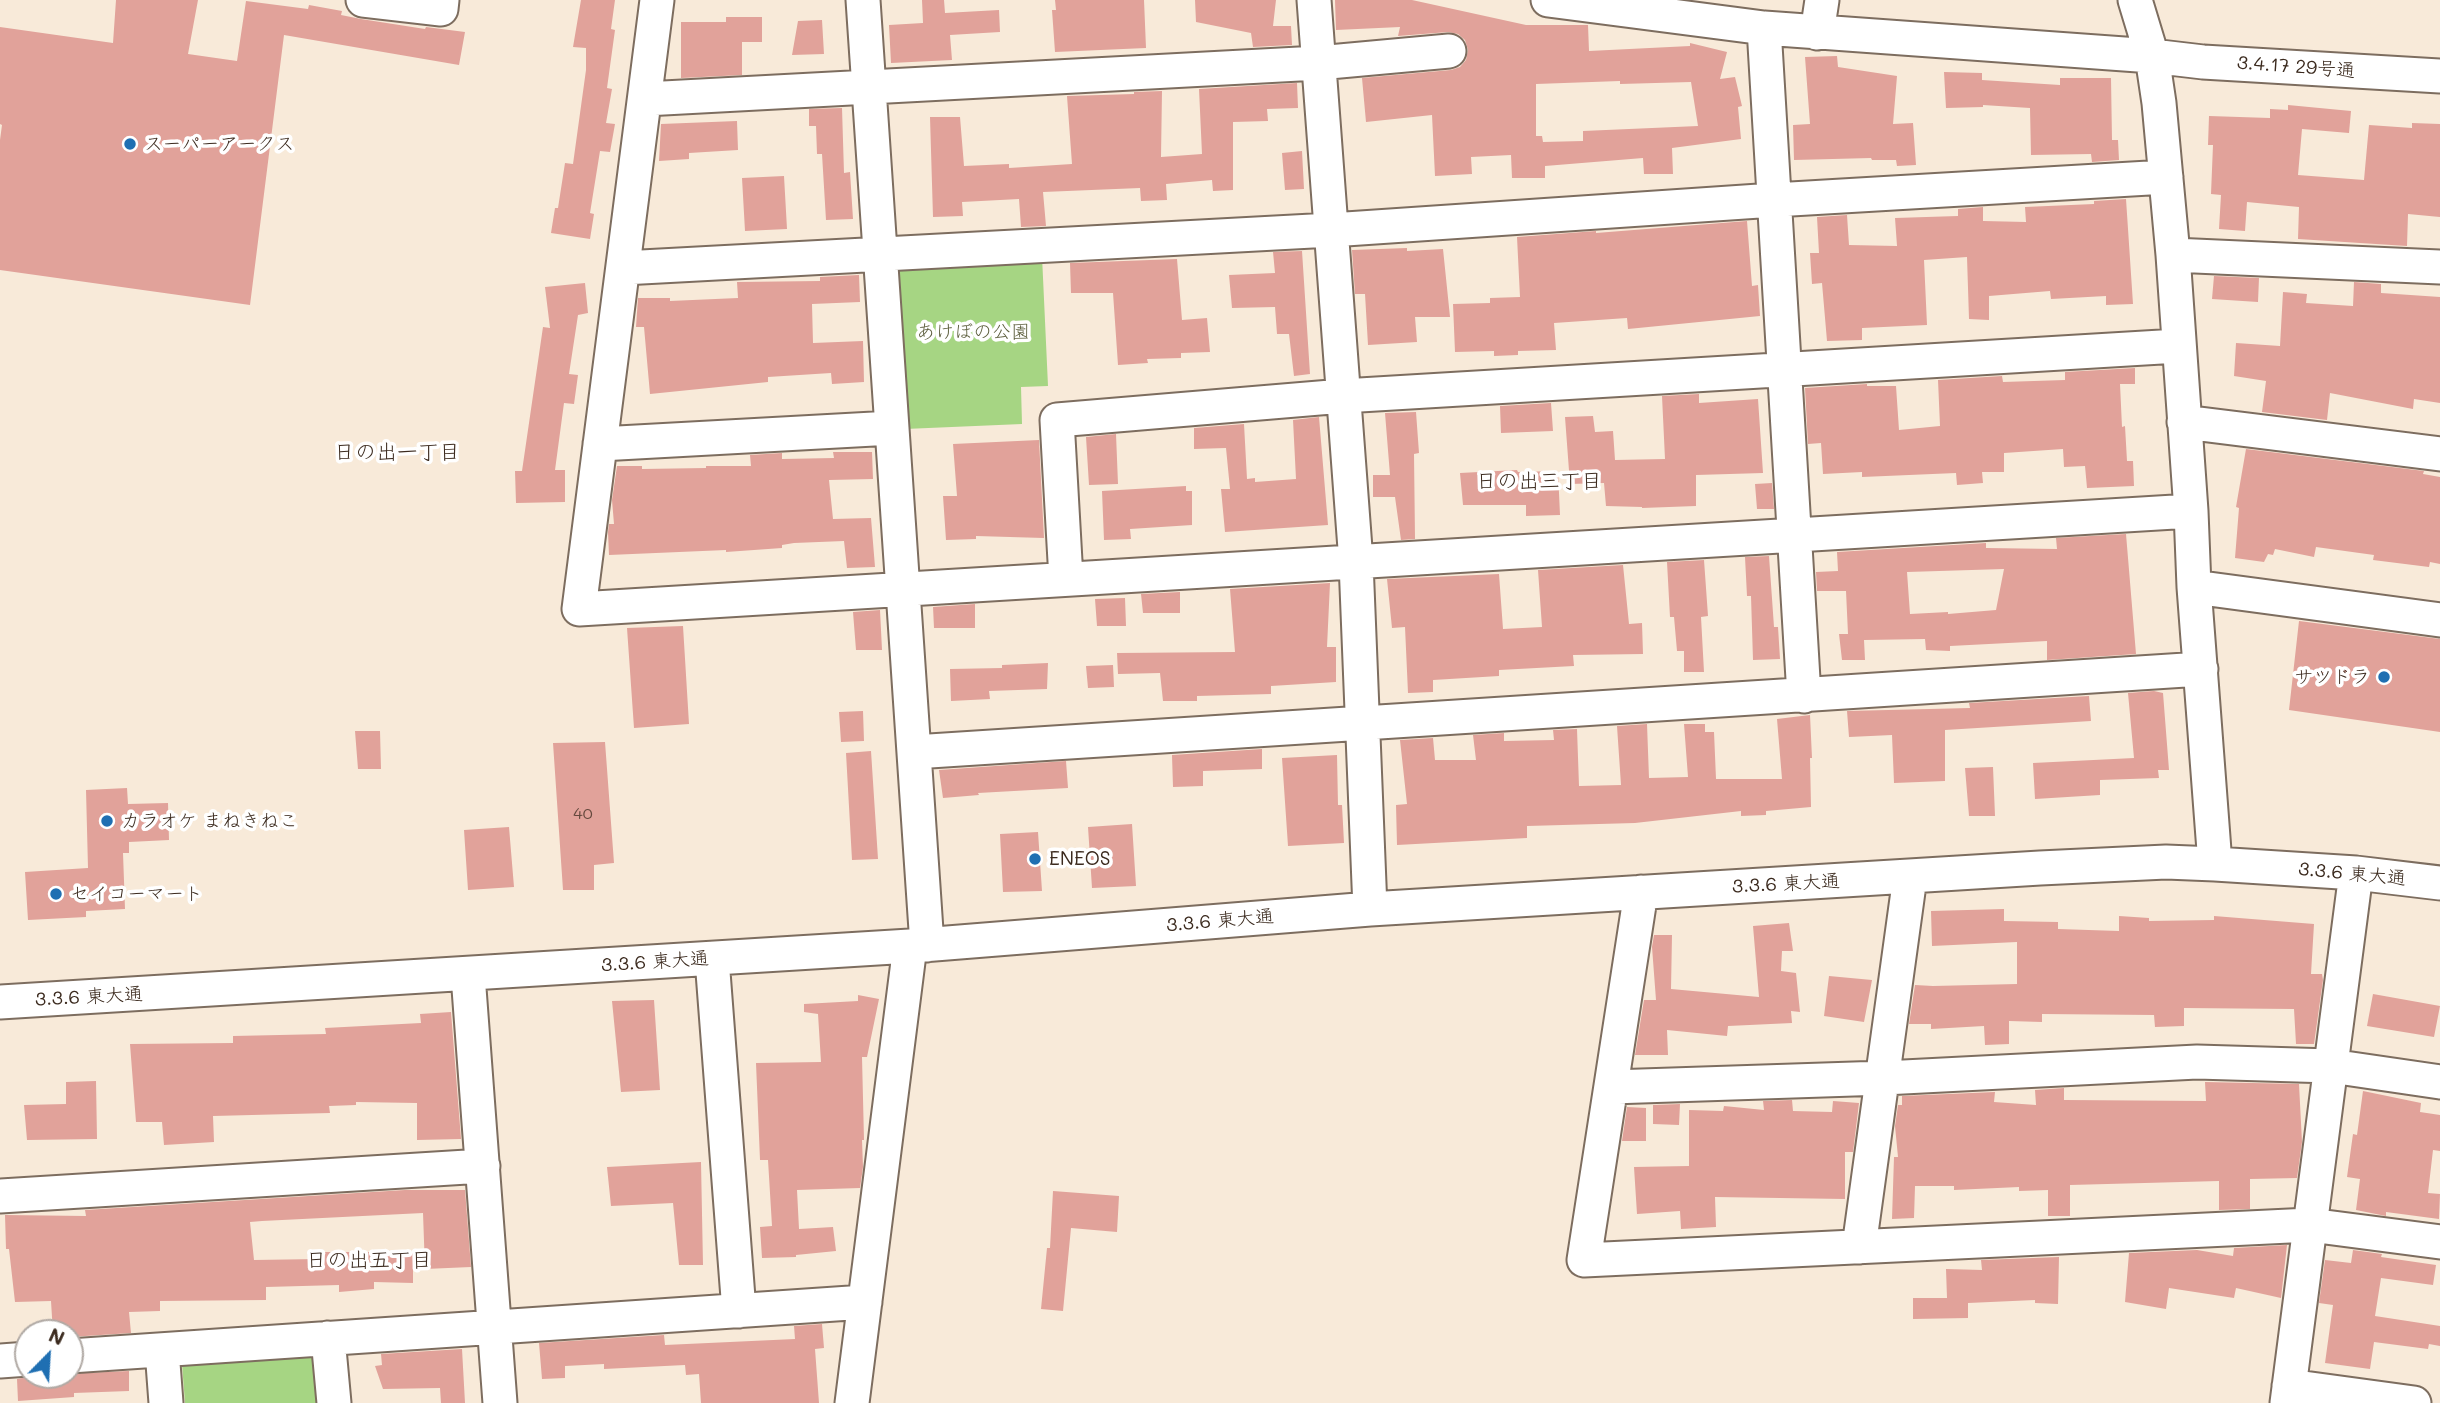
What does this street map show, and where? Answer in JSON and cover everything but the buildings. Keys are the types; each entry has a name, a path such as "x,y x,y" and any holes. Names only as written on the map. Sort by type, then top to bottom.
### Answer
{"street":[{"path":"363,0 441,9 442,0"},
{"path":"657,0 579,609 2191,511"},
{"path":"852,1403 918,945 914,752 863,0"},
{"path":"1314,0 1356,562 1370,909"},
{"name":"3.4.17 29号通","path":"1553,0 1817,33 2152,55 2203,62 2440,76"},
{"path":"1817,33 1822,0"},
{"path":"2136,0 2152,55 2166,177 2215,864"},
{"path":"1763,28 1804,696"},
{"path":"645,99 1318,63 1449,51"},
{"path":"623,268 1331,230 2166,177"},
{"path":"2173,255 2440,267"},
{"path":"1066,579 1057,419 1343,396 2178,346"},
{"path":"2184,422 2440,454"},
{"path":"600,444 892,428"},
{"path":"2194,587 2440,620"},
{"path":"914,752 2201,669"},
{"name":"3.3.6 東大通","path":"0,1002 712,959 1370,909 2141,863 2215,864 2357,873 2440,883"},
{"path":"2357,873 2288,1394 2414,1403"},
{"path":"1859,1247 1910,877"},
{"path":"1642,892 1584,1260 2311,1225 2440,1242"},
{"path":"712,959 739,1311"},
{"path":"468,975 500,1403"},
{"path":"1611,1087 1884,1078 2197,1062 2331,1066 2440,1082"},
{"path":"0,1196 483,1166"},
{"path":"84,1355 865,1302"},
{"path":"328,1338 334,1403"},
{"path":"163,1350 166,1403"}],"green space":[{"name":"あけぼの公園","path":"1042,256 1048,386 1021,387 1022,424 905,429 897,262"},
{"path":"318,1354 322,1403 185,1403 182,1364"}],"place":[{"name":"スーパーアークス","path":"130,144"},
{"name":"サツドラ","path":"2384,677"},
{"name":"カラオケ まねきねこ","path":"107,821"},
{"name":"ENEOS","path":"1035,859"},
{"name":"セイコーマート","path":"56,894"}],"district":[{"name":"日の出一丁目","path":"397,453"},
{"name":"日の出三丁目","path":"1539,482"},
{"name":"日の出五丁目","path":"369,1261"}]}
